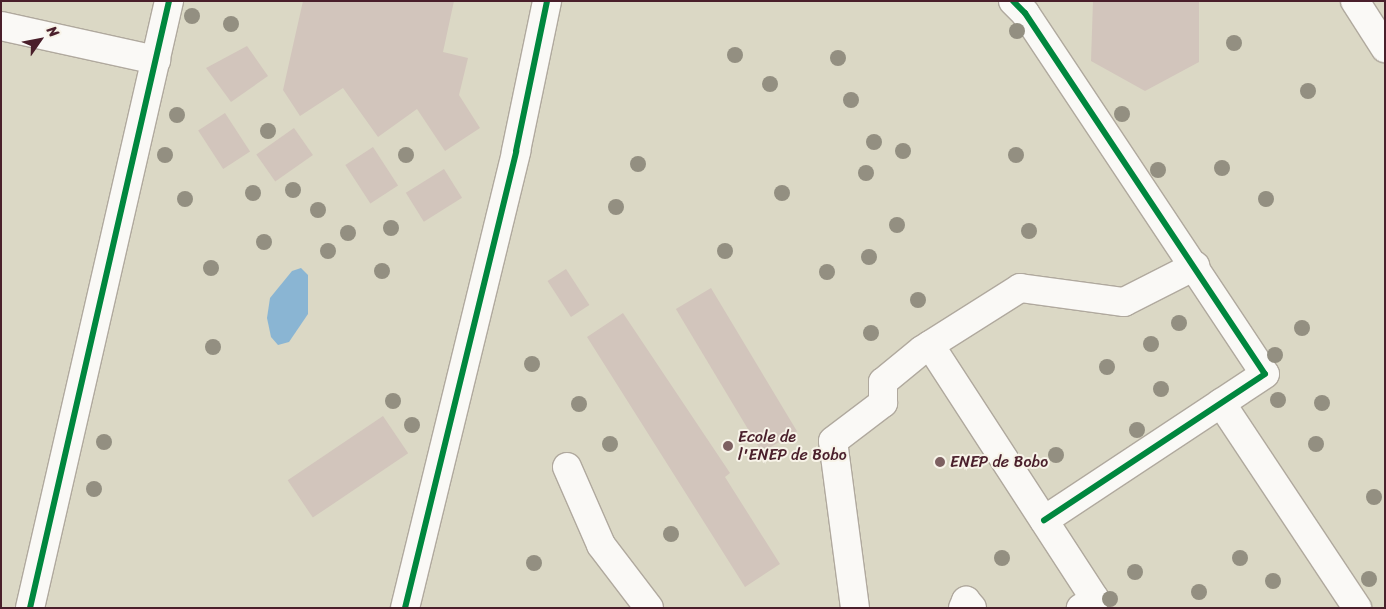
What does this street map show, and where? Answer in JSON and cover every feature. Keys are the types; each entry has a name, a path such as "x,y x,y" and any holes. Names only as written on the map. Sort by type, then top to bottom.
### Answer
{"street":[{"path":"30,608 169,1"},
{"path":"405,608 514,160 547,1"},
{"path":"1013,1 1025,12 1265,374 1044,520"},
{"path":"1355,1 1385,48"},
{"path":"1,26 156,60"},
{"path":"855,608 833,442 883,403 883,382 930,345 1020,288 1124,302 1195,266"},
{"path":"930,345 1095,599 1081,608"},
{"path":"1221,403 1357,608"},
{"path":"567,467 601,545 649,608"},
{"path":"963,608 966,601 972,608"}],"water":[{"path":"301,268 308,275 308,314 289,342 278,345 271,337 267,318 270,298 292,271"}],"building":[{"path":"303,1 454,1 443,52 468,58 459,95 480,128 445,151 417,109 378,137 343,88 300,116 283,90"},
{"path":"1093,1 1199,1 1199,62 1145,91 1091,61"},
{"path":"247,46 268,76 231,102 206,68"},
{"path":"225,113 250,152 223,169 198,130"},
{"path":"294,128 313,155 275,181 256,154"},
{"path":"373,147 398,186 370,204 345,165"},
{"path":"444,169 462,198 424,222 406,193"},
{"path":"566,269 589,305 571,317 548,281"},
{"path":"711,288 797,431 762,452 676,309"},
{"path":"623,313 730,473 725,477 780,564 745,587 587,337"},
{"path":"383,416 408,453 313,518 288,480"}],"cycle path":[{"path":"30,608 169,1"},
{"path":"405,608 516,151 547,1"},
{"path":"1013,1 1025,13 1265,374 1044,520"}],"place":[{"name":"Ecole de l'ENEP de Bobo","path":"728,446"},
{"name":"ENEP de Bobo","path":"940,462"}]}
